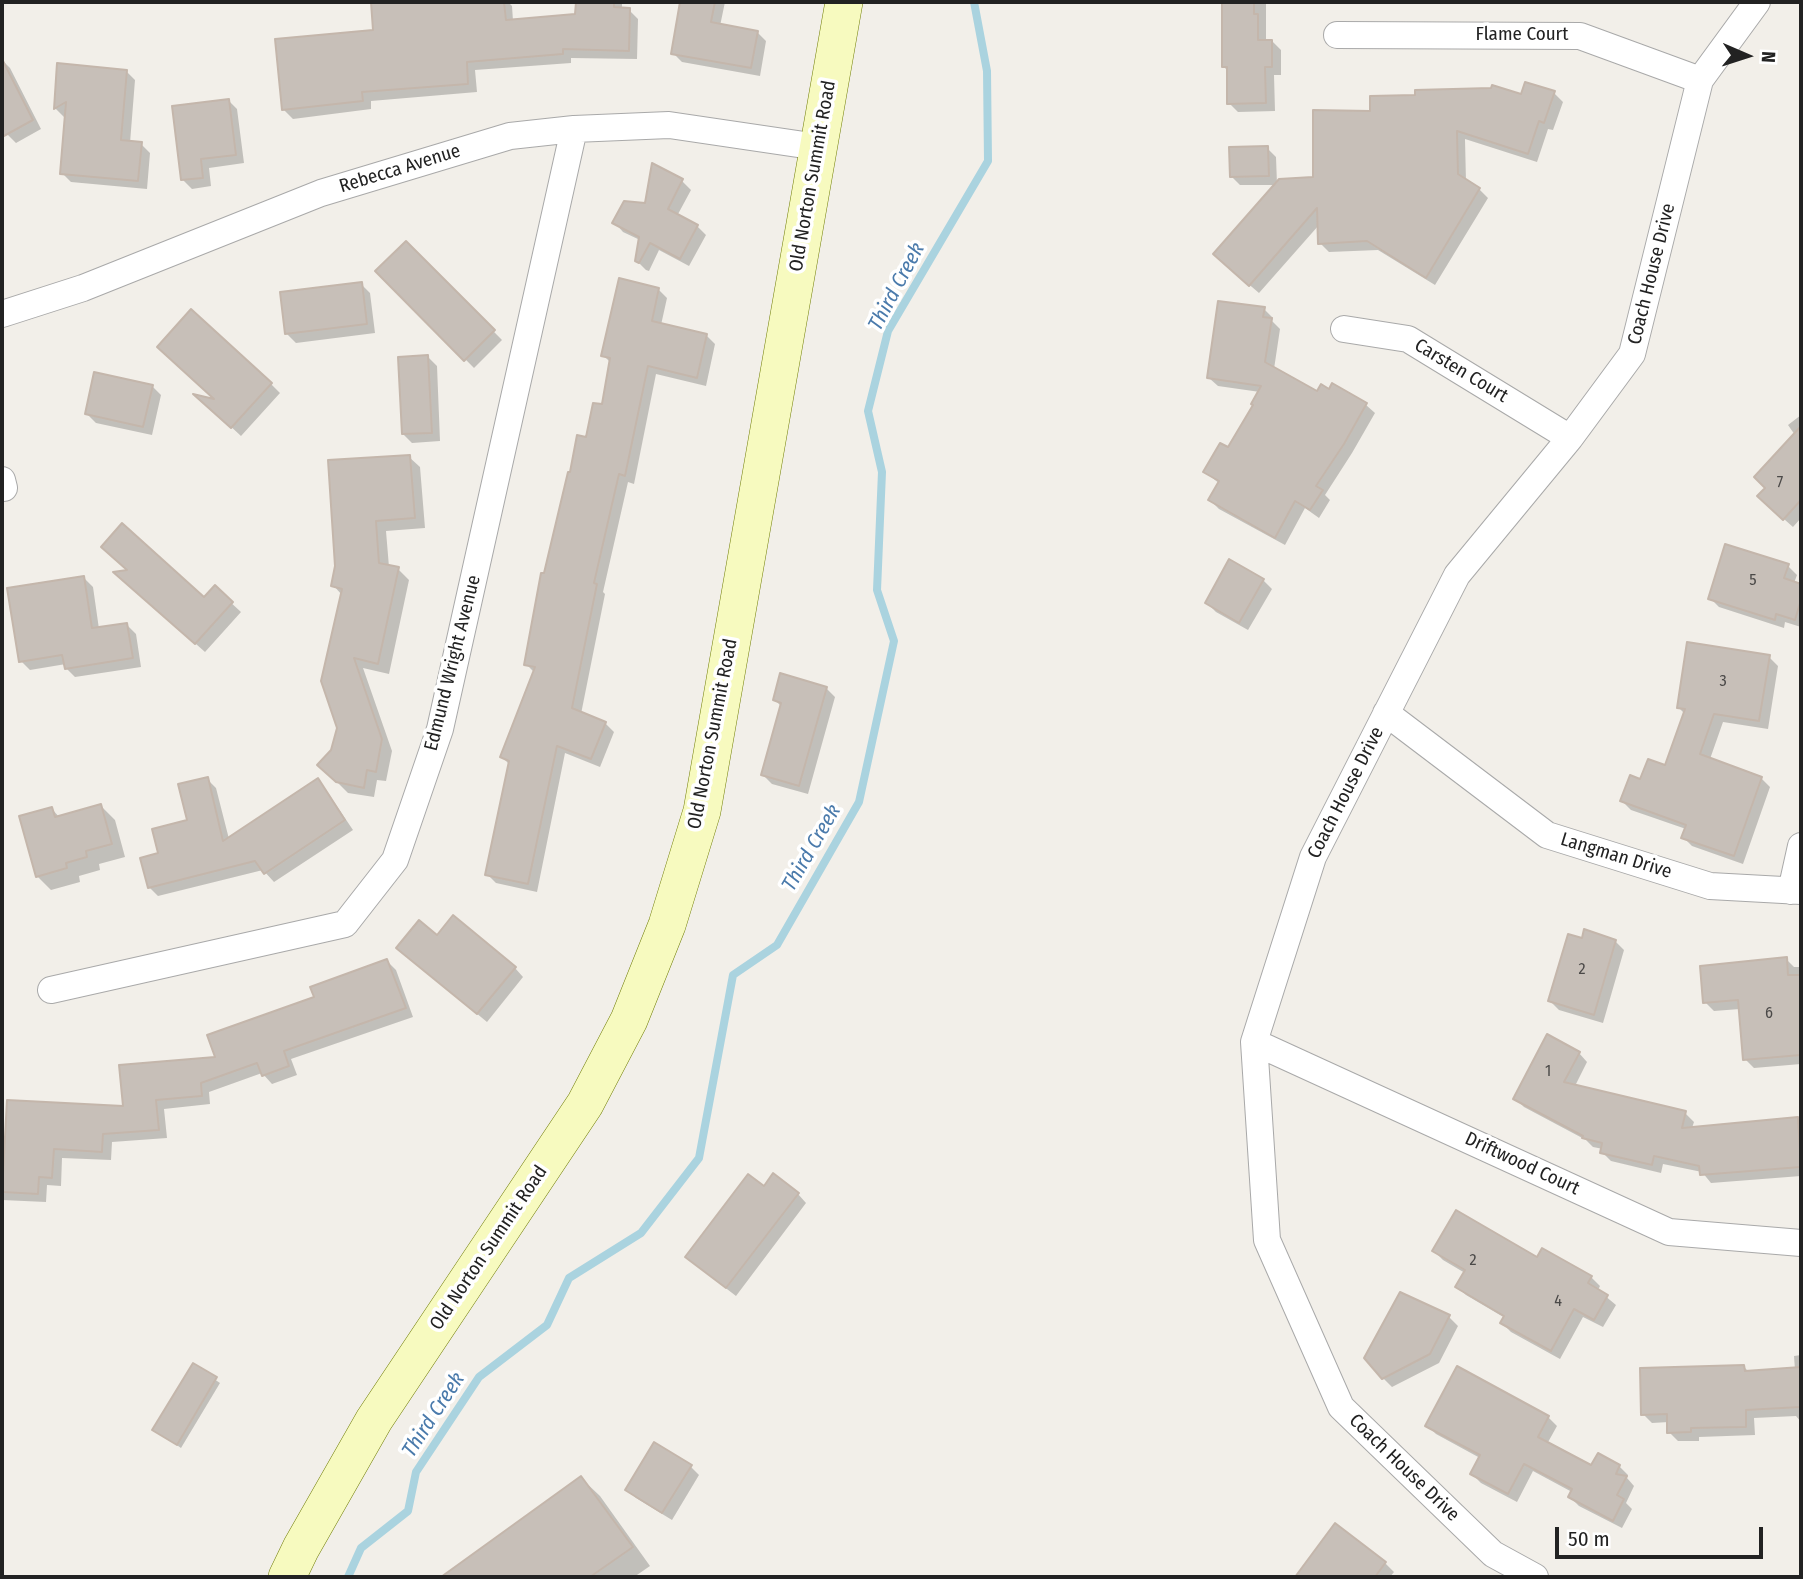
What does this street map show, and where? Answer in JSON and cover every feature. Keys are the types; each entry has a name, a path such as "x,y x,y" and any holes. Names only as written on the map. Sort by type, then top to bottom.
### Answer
{"main road":[{"name":"Old Norton Summit Road","path":"287,1577 374,1420 585,1104 629,1020 667,925 702,811 844,2"}],"street":[{"name":"Coach House Drive","path":"1535,1577 1493,1554 1341,1407 1267,1240 1254,1042 1313,857 1457,575 1570,438 1632,354 1700,80 1757,2"},
{"name":"Flame Court","path":"1337,35 1580,36 1700,80"},
{"name":"Rebecca Avenue","path":"2,314 83,288 321,193 510,136 574,129 669,125 818,147"},
{"name":"Edmund Wright Avenue","path":"51,990 345,924 394,860 440,729 574,129"},
{"name":"Carsten Court","path":"1344,329 1408,338 1570,438"},
{"name":"Langman Drive","path":"1386,713 1547,835 1710,886 1796,891"},
{"path":"1796,891 1801,846"},
{"name":"Driftwood Court","path":"1254,1042 1669,1232 1801,1243"}],"building":[{"path":"371,2 504,2 506,20 575,14 576,2 614,2 614,7 630,8 629,51 563,49 563,54 467,62 468,84 362,92 363,101 282,110 275,39 373,30"},
{"path":"680,2 715,2 711,22 758,31 751,68 671,54"},
{"path":"1222,2 1254,2 1254,14 1258,14 1258,40 1272,40 1272,67 1265,67 1266,103 1227,104 1227,67 1222,67"},
{"path":"2,59 33,120 2,137"},
{"path":"57,63 127,70 121,140 142,142 138,181 60,174 66,102 54,109"},
{"path":"1525,82 1555,91 1544,123 1539,121 1528,154 1457,131 1458,174 1480,188 1426,278 1367,241 1318,244 1317,208 1249,286 1213,254 1279,179 1313,177 1313,110 1370,111 1370,96 1415,95 1415,90 1491,88 1492,85 1521,94"},
{"path":"229,99 236,155 201,159 203,178 181,180 172,106"},
{"path":"1268,146 1269,176 1230,177 1229,147"},
{"path":"652,163 683,179 668,209 698,225 680,259 650,243 639,263 635,261 639,237 612,223 624,201 645,203"},
{"path":"406,241 495,330 464,361 375,271"},
{"path":"619,278 659,288 652,321 707,334 697,378 648,366 625,476 619,474 594,583 597,584 572,708 606,722 591,759 557,746 528,884 485,875 509,761 500,757 535,667 524,665 541,573 544,573 577,435 586,437 593,403 602,404 610,358 601,356"},
{"path":"362,282 367,324 285,334 280,292"},
{"path":"1218,301 1265,307 1263,317 1272,318 1265,362 1317,391 1321,384 1329,389 1332,383 1367,403 1316,486 1323,490 1310,510 1295,501 1275,538 1208,500 1219,481 1203,472 1220,443 1228,447 1261,386 1207,378"},
{"path":"191,309 272,383 231,428 193,394 214,399 157,347"},
{"path":"428,355 432,433 402,434 398,357"},
{"path":"94,372 153,385 143,427 85,414"},
{"path":"1801,426 1801,500 1783,520 1757,496 1765,488 1754,477"},
{"path":"410,455 415,518 376,521 379,563 399,567 378,664 354,658 382,739 376,772 367,770 364,788 336,782 317,765 331,750 337,728 321,681 342,589 331,586 335,566 328,460"},
{"path":"122,523 204,597 215,585 233,602 195,644 113,572 127,570 101,547"},
{"path":"1725,544 1789,564 1784,578 1801,584 1801,600 1795,620 1776,614 1775,620 1708,599"},
{"path":"1229,559 1264,579 1239,623 1205,603"},
{"path":"84,576 92,628 127,623 133,658 65,669 62,655 19,662 7,588"},
{"path":"1687,642 1770,655 1759,721 1714,714 1700,754 1762,777 1734,856 1681,838 1686,825 1620,801 1630,775 1640,779 1648,759 1665,765 1685,709 1677,708"},
{"path":"780,673 827,687 799,786 761,775 781,703 773,700"},
{"path":"208,777 223,841 318,778 345,820 264,874 255,861 148,888 140,858 158,853 152,829 187,820 178,784"},
{"path":"101,804 112,844 86,851 87,857 66,863 67,868 36,877 19,816 52,807 55,817"},
{"path":"453,915 516,967 477,1014 396,948 419,920 437,935"},
{"path":"1584,929 1616,940 1594,1015 1548,1001 1568,934 1582,938"},
{"path":"1787,957 1788,975 1801,975 1801,1055 1743,1060 1738,1000 1703,1003 1700,966"},
{"path":"387,959 406,1008 284,1051 289,1066 262,1076 257,1063 201,1083 202,1096 156,1100 159,1130 103,1134 102,1152 54,1149 52,1178 39,1177 38,1194 2,1192 7,1100 123,1106 119,1065 215,1057 207,1035 314,997 310,987"},
{"path":"1547,1034 1580,1052 1564,1082 1686,1111 1682,1128 1798,1117 1801,1167 1700,1175 1699,1166 1654,1156 1652,1165 1600,1153 1602,1143 1582,1138 1583,1136 1513,1099"},
{"path":"773,1173 799,1193 726,1288 685,1257 748,1174 764,1186"},
{"path":"1456,1210 1537,1257 1542,1248 1592,1276 1588,1283 1608,1295 1594,1320 1574,1309 1551,1351 1500,1323 1504,1316 1455,1287 1465,1270 1432,1251"},
{"path":"1400,1292 1450,1315 1430,1354 1382,1379 1364,1358"},
{"path":"193,1363 217,1377 177,1445 152,1430"},
{"path":"1744,1365 1745,1371 1801,1367 1801,1407 1746,1410 1746,1427 1691,1428 1691,1432 1667,1433 1667,1414 1641,1415 1640,1368"},
{"path":"1457,1366 1549,1416 1538,1437 1591,1465 1598,1453 1620,1465 1616,1474 1627,1476 1617,1495 1624,1499 1613,1521 1568,1497 1572,1489 1524,1464 1508,1494 1470,1474 1480,1455 1425,1426"},
{"path":"654,1442 692,1465 662,1513 625,1490"},
{"path":"581,1476 633,1547 590,1577 441,1577"},
{"path":"1335,1523 1386,1562 1375,1577 1295,1577"}],"waterway":[{"name":"Third Creek","path":"348,1577 361,1548 408,1511 416,1472 479,1377 547,1325 569,1278 641,1233 699,1158 733,975 777,945 859,802 894,641 877,590 882,472 868,411 888,331 988,161 987,71 974,2"}]}
